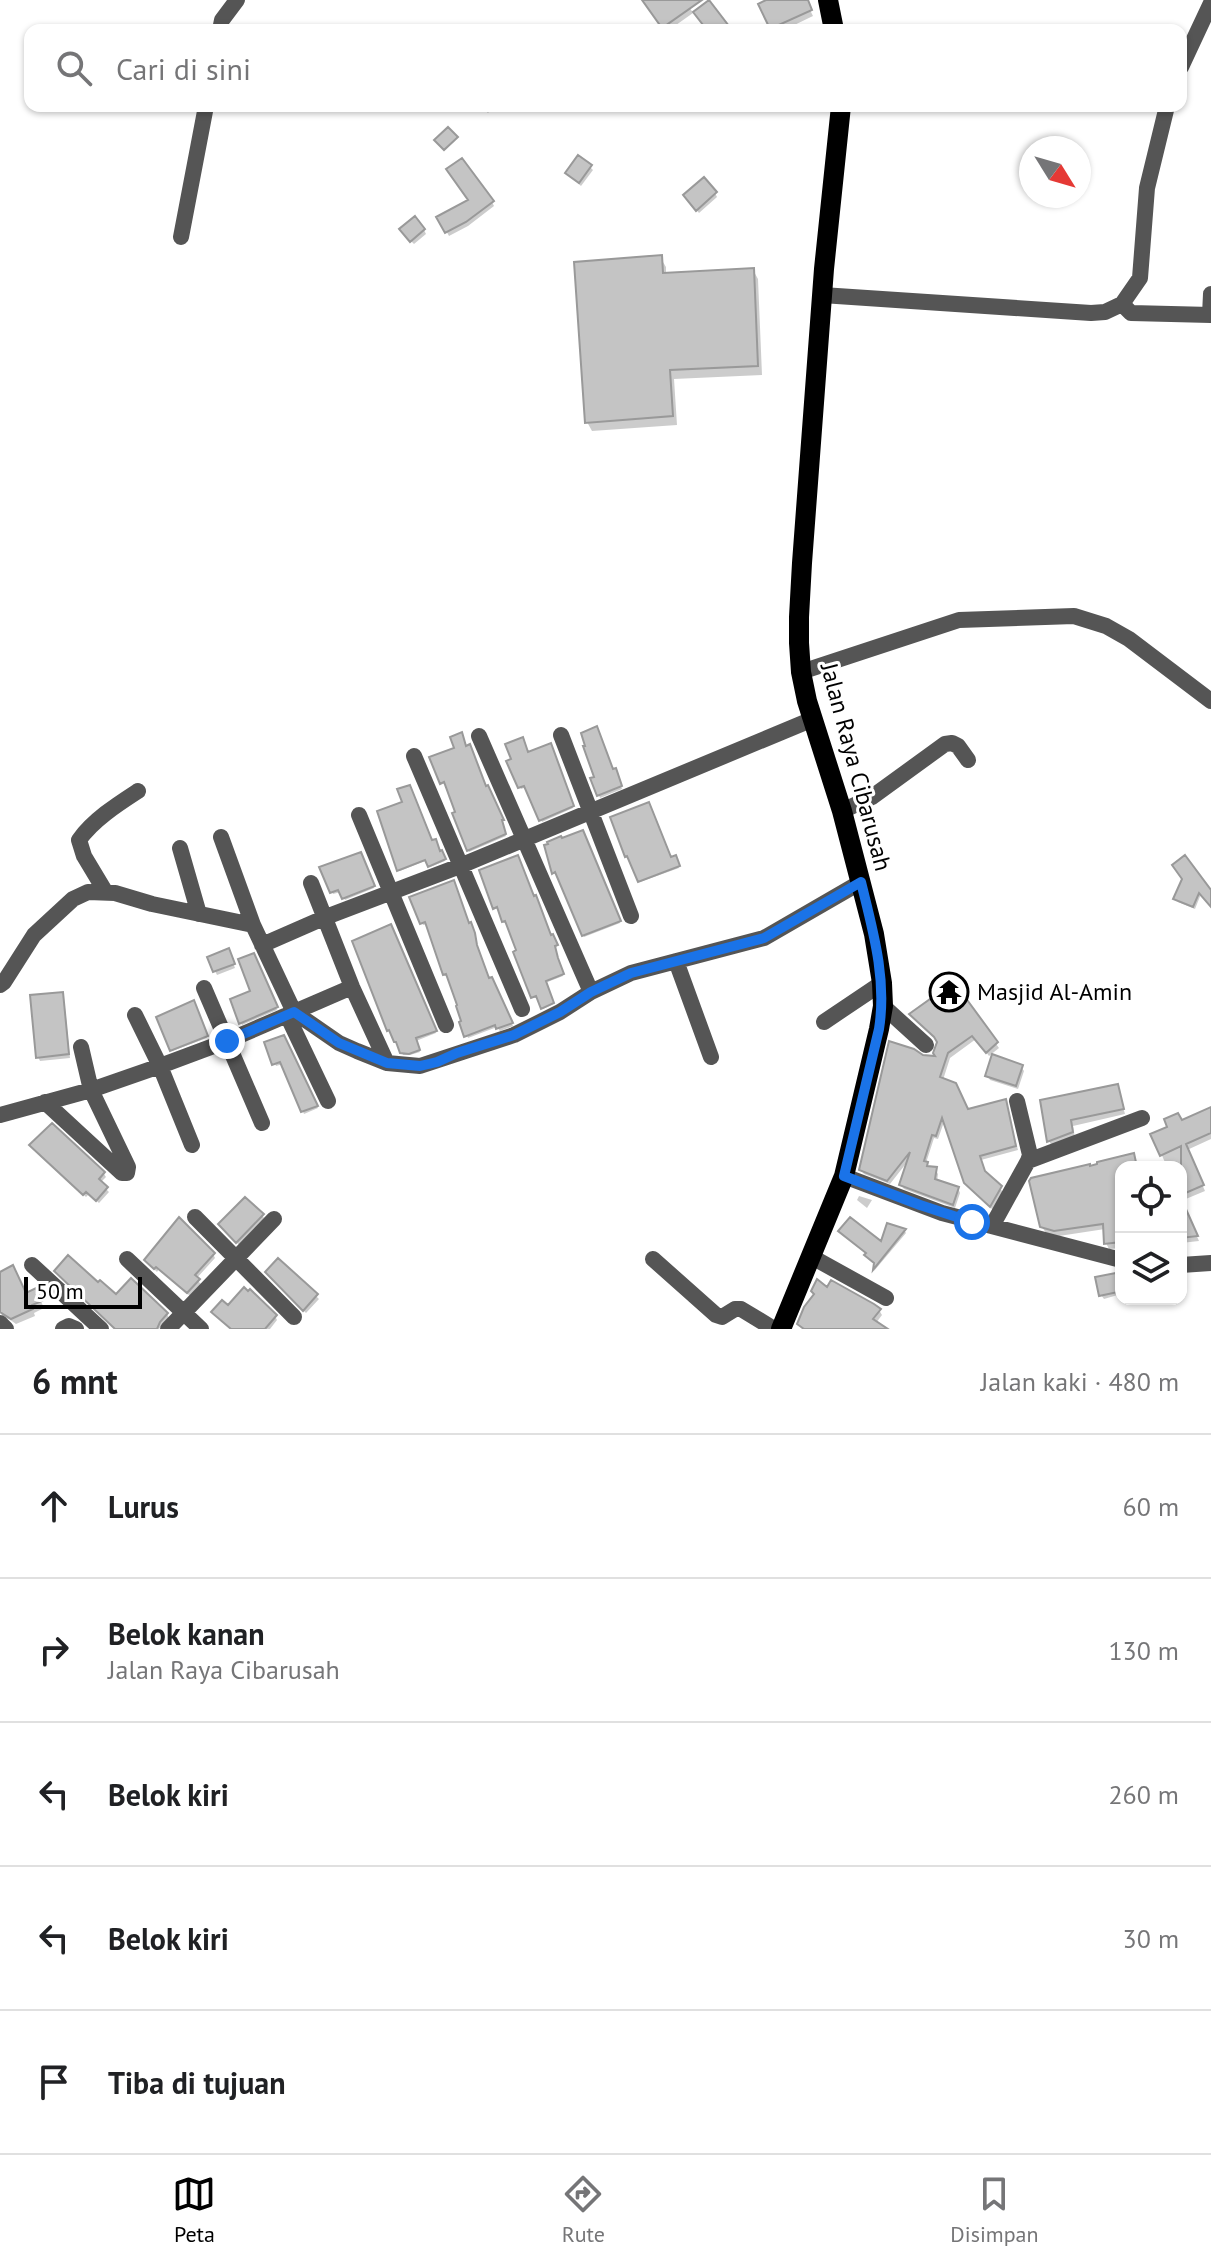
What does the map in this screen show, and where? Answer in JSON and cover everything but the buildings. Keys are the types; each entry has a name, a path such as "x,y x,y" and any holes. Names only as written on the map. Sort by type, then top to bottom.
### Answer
{"main road":[{"path":"828,0 833,24"},
{"name":"Jalan Raya Cibarusah","path":"781,1329 844,1176 883,1006 874,934 801,672 799,617 822,295 840,112"}],"street":[{"path":"221,24 237,0"},
{"path":"1187,54 1211,3"},
{"path":"181,237 205,112"},
{"path":"822,295 1091,313 1105,312 1122,304 1140,278 1147,188 1166,112"},
{"path":"1122,304 1131,313 1210,315 1211,294"},
{"path":"801,672 959,620 1074,616 1106,626 1129,639 1211,701"},
{"path":"262,945 813,719"},
{"path":"561,735 631,916"},
{"path":"479,736 591,992"},
{"path":"842,811 872,797 945,744 958,746 968,760"},
{"path":"414,756 522,1009"},
{"path":"105,891 84,856 79,840 107,813 138,791"},
{"path":"359,815 446,1025"},
{"path":"221,837 253,925 328,1101"},
{"path":"180,848 199,914"},
{"path":"291,1014 339,1043 387,1063 420,1066 514,1035 631,973 764,938 861,882"},
{"path":"311,883 352,987 387,1063"},
{"path":"0,985 34,935 73,899 88,892 105,891 253,925"},
{"path":"676,961 711,1057"},
{"path":"824,1022 882,983"},
{"path":"0,1115 91,1090 160,1066 352,987"},
{"path":"204,988 262,1123"},
{"path":"883,1006 926,1045"},
{"path":"135,1015 160,1066 192,1145"},
{"path":"45,1102 122,1173 127,1173 128,1167 91,1090 81,1047"},
{"path":"992,1226 1028,1161 1030,1148 1017,1101"},
{"path":"1028,1161 1142,1118"},
{"path":"844,1176 942,1213 1115,1258"},
{"path":"195,1217 294,1317"},
{"path":"168,1329 274,1219"},
{"path":"812,1257 886,1298"},
{"path":"127,1259 201,1329"},
{"path":"653,1259 716,1315 722,1317 741,1309 774,1329"},
{"path":"1187,1265 1211,1263"},
{"path":"32,1265 101,1329"},
{"path":"0,1323 6,1329"},
{"path":"63,1329 69,1326 76,1329"}],"place":[{"name":"Masjid Al-Amin","path":"949,992"}],"route":[{"path":"227,1041 294,1012 339,1043 387,1063 420,1066 437,1062 514,1035 631,973 764,938 861,882 874,934 883,1006 844,1176 972,1222"}]}
